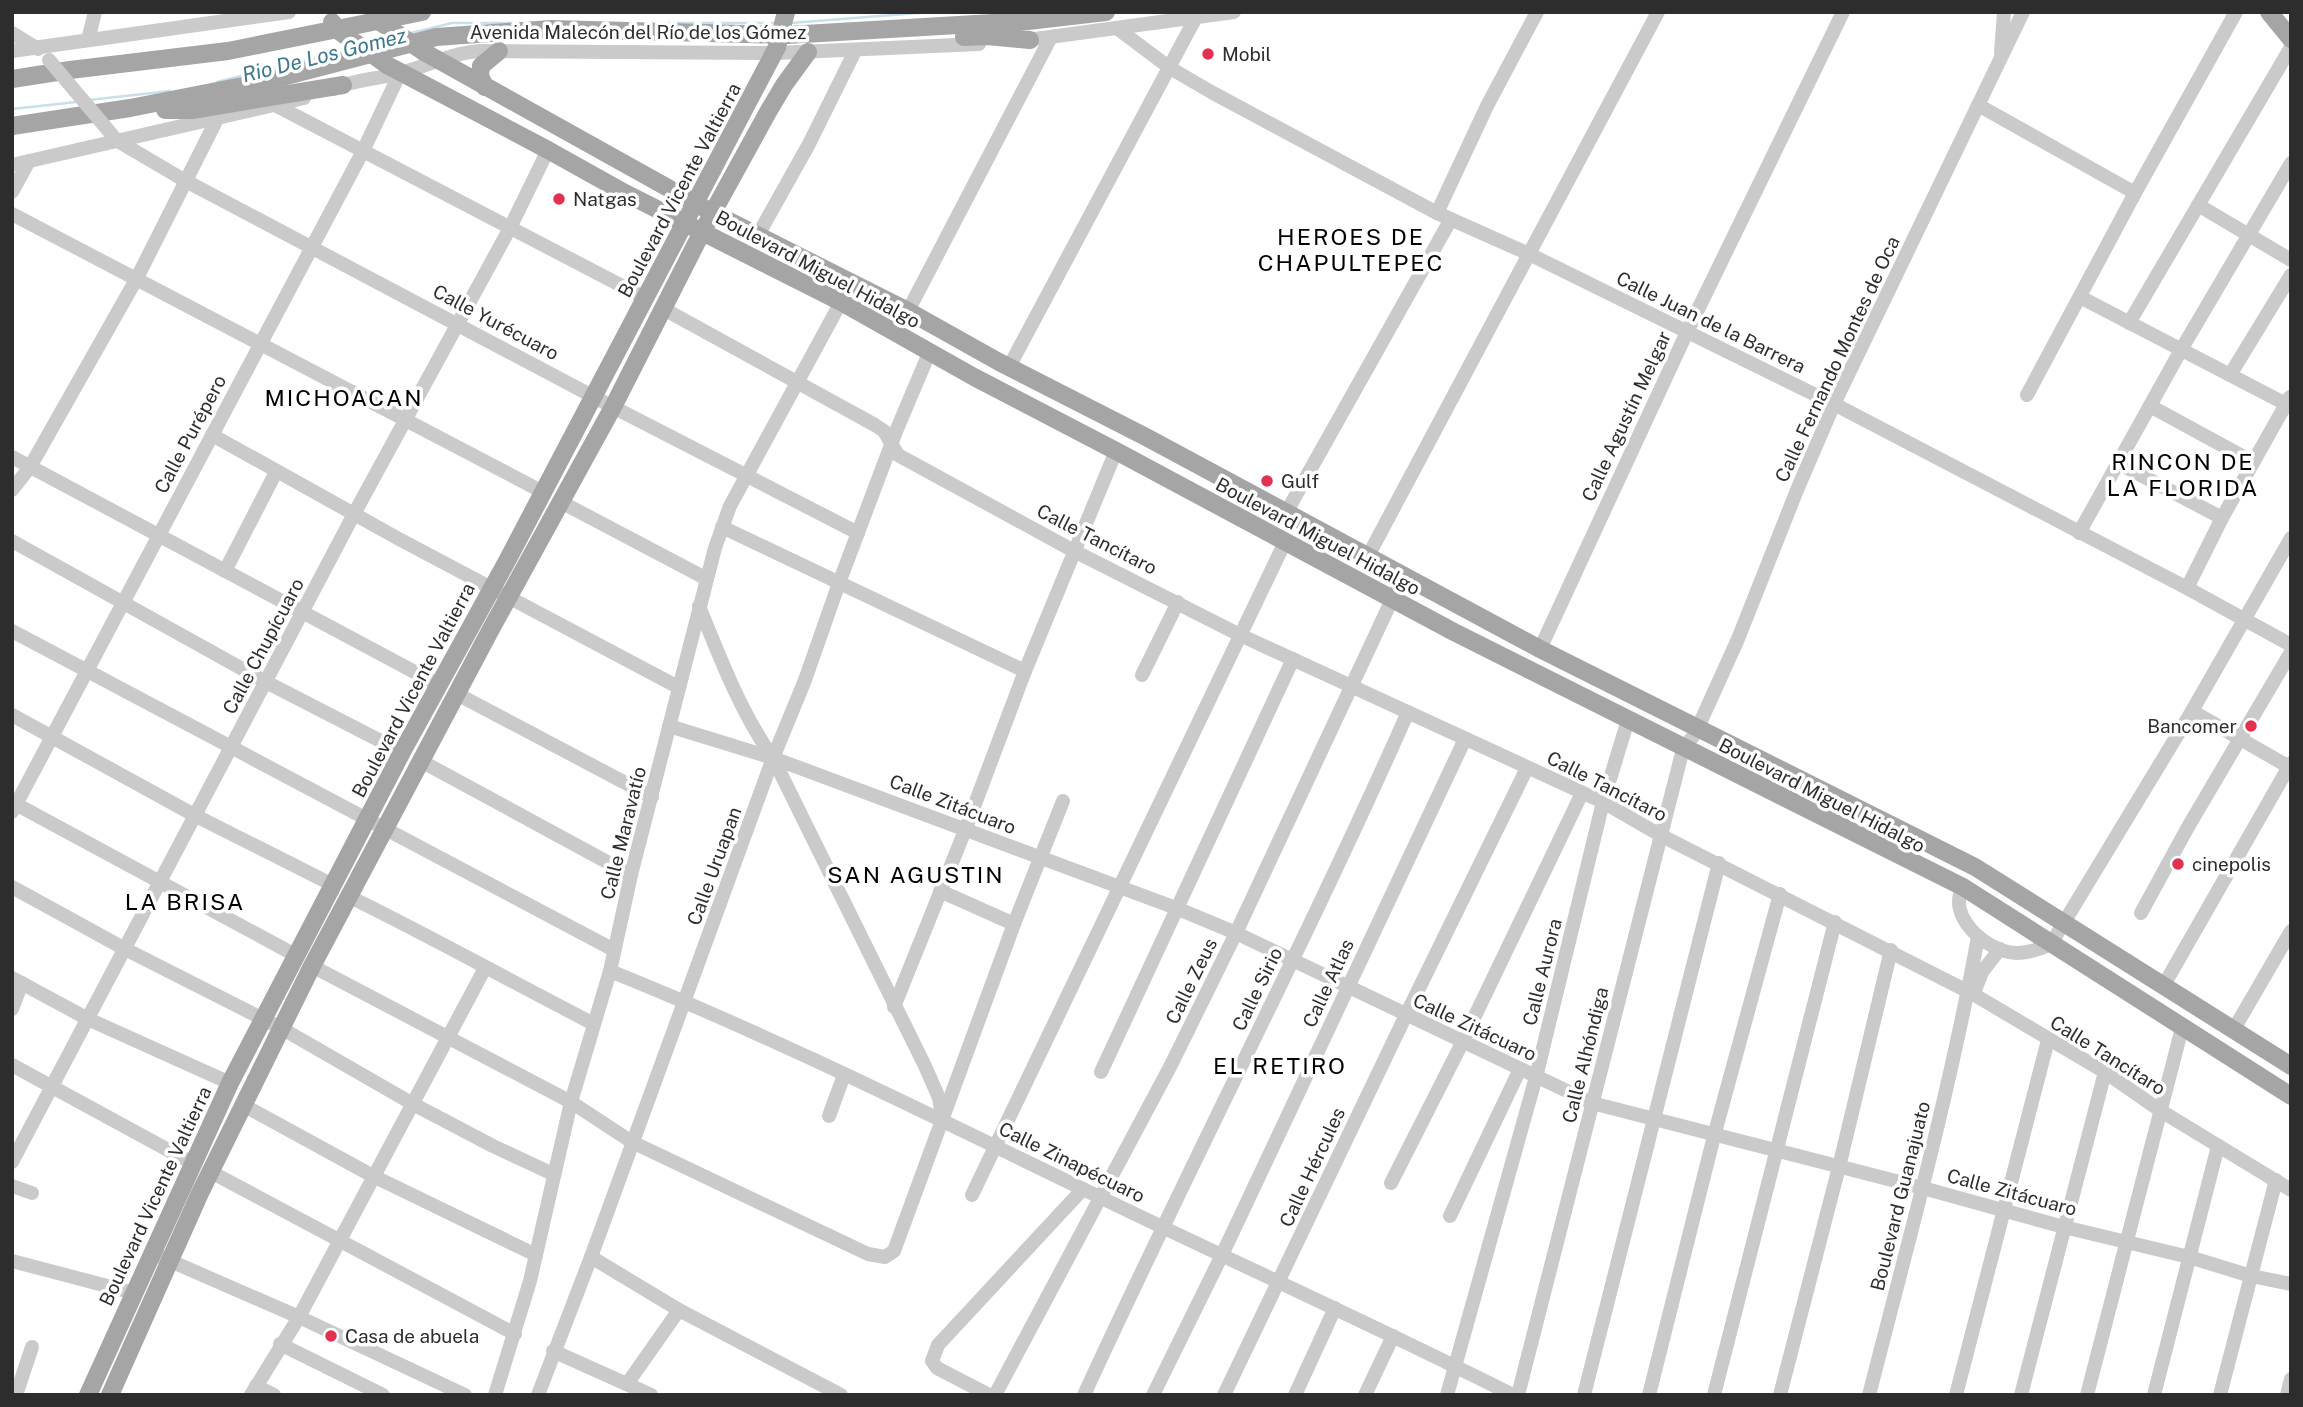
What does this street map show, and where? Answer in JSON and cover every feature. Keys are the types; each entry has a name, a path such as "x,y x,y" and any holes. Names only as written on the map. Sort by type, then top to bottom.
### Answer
{"main road":[{"path":"14,78 228,51 380,16 422,12"},
{"name":"Boulevard Vicente Valtierra","path":"88,1395 230,1083 402,752 765,74 777,50 786,12"},
{"name":"Avenida Malecón del Río de los Gómez","path":"12,126 130,108 263,82 436,37 551,29 787,35 1028,21 1106,12"},
{"path":"2269,12 2291,39"},
{"name":"Boulevard Miguel Hidalgo","path":"380,16 430,56 713,213 908,311 1540,649 1975,867 2291,1066"},
{"name":"Boulevard Miguel Hidalgo","path":"331,17 340,32 394,69 662,212 841,302 974,377 1390,598 1963,887 2291,1096"},
{"path":"870,30 917,36 987,36 1030,40"},
{"path":"485,87 480,76 481,66 499,51"},
{"name":"Boulevard Vicente Valtierra","path":"110,1395 211,1171 312,966 613,407 702,232 784,85 808,52"},
{"path":"765,74 776,74 784,85"},
{"path":"130,108 192,110 343,85"},
{"path":"12,134 63,117"},
{"path":"727,189 740,226"},
{"path":"662,212 667,245 663,265"},
{"path":"687,262 710,251 735,247"},
{"path":"930,351 943,345 1004,364"},
{"path":"1963,887 1969,881 1979,881 2027,908 2058,919"}],"street":[{"path":"88,40 95,12"},
{"path":"12,51 289,12"},
{"name":"Avenida Malecón del Río de los Gómez","path":"12,165 115,139 277,106 430,56 499,51 855,51 1030,40 1234,12"},
{"path":"1437,213 1487,106 1538,12"},
{"path":"1367,558 1658,12"},
{"name":"Calle Agustín Melgar","path":"1540,649 1687,332 1843,12"},
{"path":"2001,56 2004,12"},
{"name":"Calle Fernando Montes de Oca","path":"1697,728 1738,639 1834,404 2001,56 2012,40 2023,12"},
{"path":"2027,395 2236,12"},
{"path":"1004,364 1195,19"},
{"name":"Calle Juan de la Barrera","path":"1118,29 1170,68 1213,93 1437,213 1529,254 1834,404 2291,645"},
{"name":"Calle Yurécuaro","path":"12,33 49,60 115,139 184,180 858,533"},
{"path":"908,311 1051,37"},
{"path":"2129,323 2291,47"},
{"path":"758,235 809,144 855,51"},
{"name":"Calle Purépero","path":"14,806 54,737 158,535 363,151 394,69"},
{"path":"1978,105 2135,193"},
{"path":"277,106 645,298"},
{"path":"12,490 30,467 137,278 217,118"},
{"name":"Calle Chupícuaro","path":"12,1162 354,514 510,228 548,150"},
{"path":"12,192 29,161"},
{"path":"2079,533 2181,349 2291,163"},
{"path":"2197,205 2291,260"},
{"path":"12,214 542,492"},
{"path":"1286,513 1451,219"},
{"path":"2230,375 2291,275"},
{"path":"2080,298 2230,375 2288,400 2222,517 2187,588"},
{"name":"Calle Maravatío","path":"495,1395 536,1255 571,1102 610,971 678,687 722,527 730,506 841,302"},
{"name":"Calle Tancítaro","path":"662,308 884,431 898,455 1074,551 1240,635 1603,802 1660,835 1891,950 1969,997 2105,1072 2161,1111 2291,1190"},
{"name":"Calle Uruapan","path":"538,1395 773,758 930,351"},
{"path":"2150,406 2253,462"},
{"path":"212,435 276,472 678,687"},
{"path":"894,1007 1116,451"},
{"path":"12,457 439,685"},
{"path":"2118,463 2222,517"},
{"path":"225,571 276,472"},
{"path":"561,502 707,579"},
{"path":"722,527 1026,671"},
{"path":"1963,887 1958,897 1961,911 1978,937 2000,949 2022,953 2051,944 2058,919 2192,711 2291,538"},
{"path":"12,541 266,682 402,752"},
{"path":"972,1195 1285,542"},
{"name":"Calle Zeus","path":"995,1395 1101,1198 1236,933 1402,576"},
{"path":"1142,676 1178,602"},
{"path":"699,606 746,713 773,758 934,1085 941,1106 942,1122"},
{"path":"12,631 614,950"},
{"path":"2141,914 2188,827 2291,652"},
{"path":"1101,1072 1293,659"},
{"path":"457,695 652,797"},
{"path":"2164,985 2290,765 2192,711"},
{"name":"Calle Sirio","path":"1084,1395 1293,960 1408,712"},
{"path":"12,715 196,816 333,885"},
{"name":"Calle Aurora","path":"1446,1393 1456,1366 1536,1077 1603,802 1628,720"},
{"name":"Calle Zitácuaro","path":"669,726 773,758 1176,908 1236,933 1592,1103 2064,1227 2189,1257 2251,1276 2291,1284"},
{"name":"Calle Alhóndiga","path":"1516,1395 1683,748 1697,728"},
{"name":"Calle Atlas","path":"1153,1395 1222,1255 1465,739"},
{"path":"421,761 631,875"},
{"name":"Calle Hércules","path":"1224,1395 1527,768"},
{"path":"1391,1183 1462,1043 1582,793"},
{"path":"312,966 571,1102 632,1142 868,1254 885,1258 894,1251 1014,924 1063,801"},
{"path":"14,806 297,956"},
{"path":"1584,1395 1719,863"},
{"path":"12,887 125,950 281,1028 412,1104 553,1174"},
{"path":"940,891 1014,924"},
{"path":"1649,1395 1714,1136 1780,894"},
{"path":"350,897 594,1024"},
{"path":"1714,1395 1835,922"},
{"path":"2234,1029 2291,930"},
{"name":"Boulevard Guanajuato","path":"1870,1395 1969,997 1978,937"},
{"name":"Boulevard Guanajuato","path":"1969,997 1982,972 2000,949"},
{"path":"1780,1395 1891,950"},
{"path":"274,1395 253,1390 299,1317 485,968"},
{"name":"Calle Zinapécuaro","path":"610,971 684,1001 997,1145 1101,1198 1516,1395"},
{"path":"12,1009 17,980 88,1019 230,1083"},
{"path":"2087,1395 2182,1028"},
{"path":"1956,1395 2048,1040"},
{"path":"12,1065 192,1163"},
{"path":"1450,1216 1520,1069"},
{"path":"2021,1395 2105,1072"},
{"path":"828,1116 844,1075"},
{"path":"243,1105 373,1176 536,1255"},
{"path":"2154,1395 2218,1146"},
{"path":"211,1171 515,1334"},
{"path":"2220,1395 2276,1181"},
{"path":"12,1186 32,1193"},
{"path":"989,1395 937,1368 932,1361 938,1345 1083,1189"},
{"path":"152,1253 299,1317 440,1389 465,1395"},
{"path":"591,1257 679,1310 841,1395"},
{"path":"12,1261 134,1293"},
{"path":"1295,1395 1335,1308"},
{"path":"627,1384 679,1310"},
{"path":"1365,1395 1393,1336"},
{"path":"280,1344 383,1395"},
{"path":"16,1395 33,1348"},
{"path":"554,1351 650,1395"},
{"path":"2287,1395 2291,1379"}],"waterway":[{"name":"Rio De Los Gomez","path":"791,23 931,12"},
{"name":"Rio De Los Gomez","path":"411,33 452,23 518,23"},
{"name":"Rio De Los Gomez","path":"658,23 777,23"},
{"name":"Rio De Los Gomez","path":"370,43 391,38"},
{"name":"Rio De Los Gomez","path":"217,82 350,49"},
{"name":"Rio De Los Gomez","path":"89,100 170,91"},
{"name":"Rio De Los Gomez","path":"12,109 76,102"}],"place":[{"name":"Mobil","path":"1208,54"},
{"name":"Natgas","path":"559,199"},
{"name":"Gulf","path":"1267,481"},
{"name":"Bancomer","path":"2251,726"},
{"name":"cinepolis","path":"2178,864"},
{"name":"Casa de abuela","path":"331,1336"}],"district":[{"name":"HEROES DE CHAPULTEPEC","path":"1351,249"},
{"name":"MICHOACAN","path":"344,397"},
{"name":"RINCON DE LA FLORIDA","path":"2183,474"},
{"name":"SAN AGUSTIN","path":"916,874"},
{"name":"LA BRISA","path":"185,901"},
{"name":"EL RETIRO","path":"1280,1065"}]}
